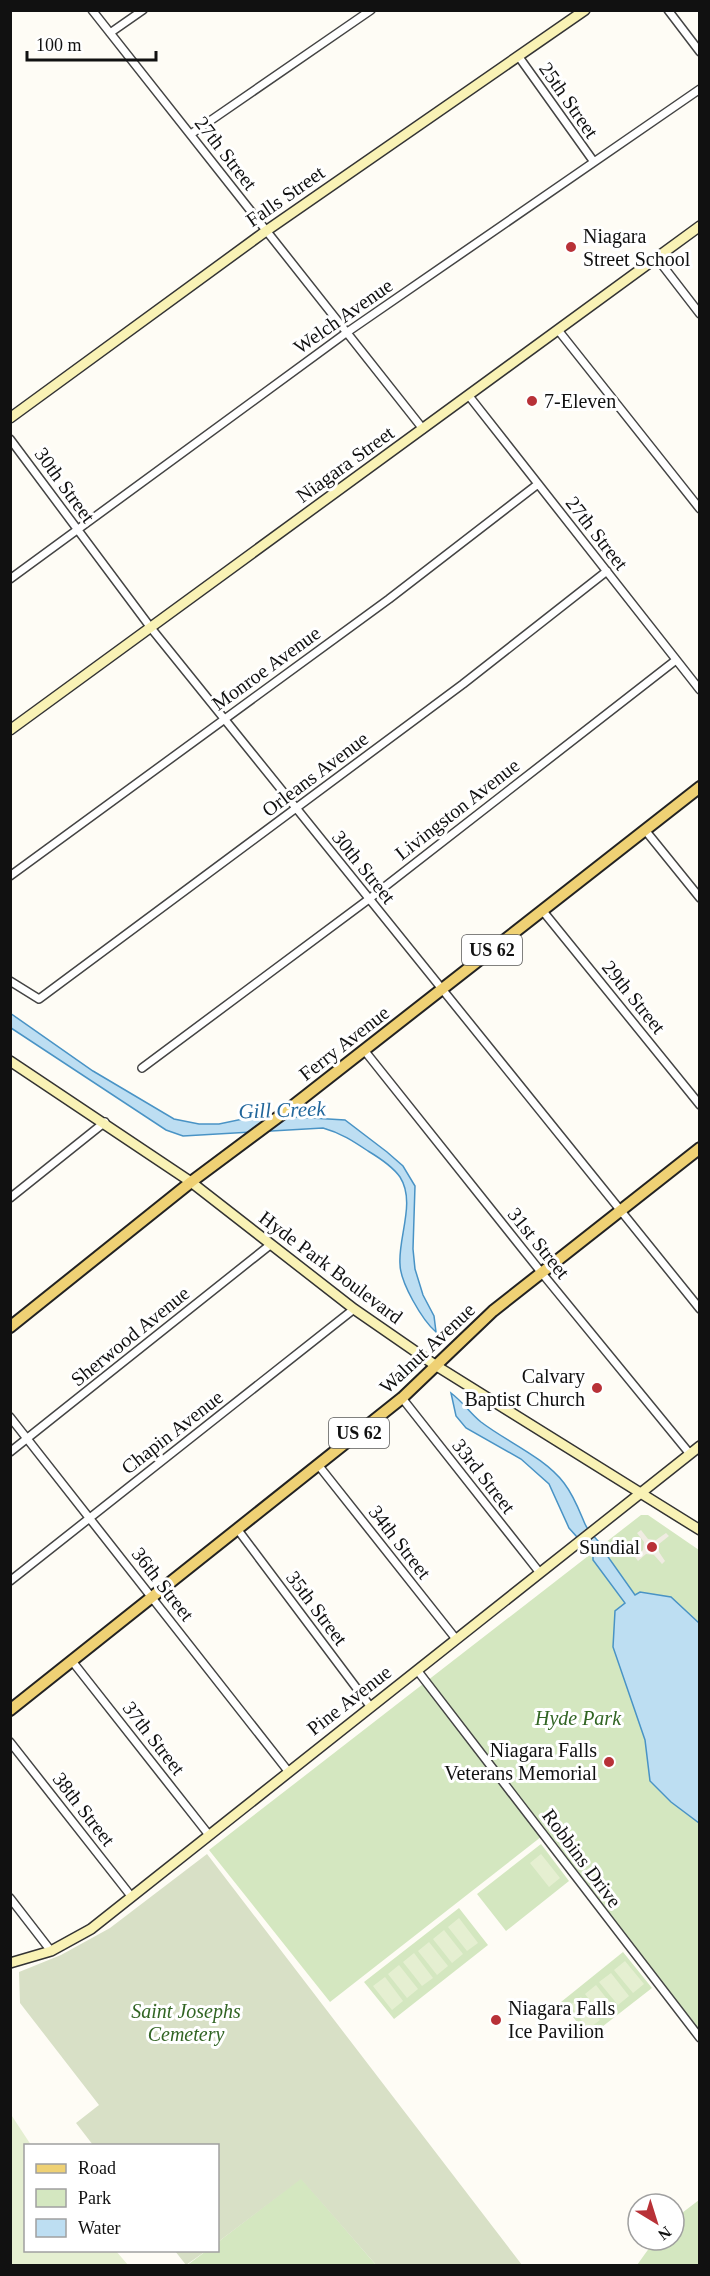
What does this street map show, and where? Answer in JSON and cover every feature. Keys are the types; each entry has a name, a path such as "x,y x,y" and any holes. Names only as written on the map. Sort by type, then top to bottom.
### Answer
{"main road":[{"name":"Falls Street","path":"10,418 266,231 585,10"},
{"name":"Niagara Street","path":"10,730 699,226"},
{"name":"Ferry Avenue","path":"10,1327 191,1182 285,1112 699,787"},
{"name":"Hyde Park Boulevard","path":"12,1064 105,1122 191,1182 354,1309 435,1365 642,1492 699,1530"},
{"name":"Walnut Avenue","path":"10,1710 319,1466 402,1398 435,1365 541,1272 699,1148"},
{"name":"Pine Avenue","path":"10,1963 51,1951 91,1929 699,1446"}],"street":[{"name":"27th Street","path":"92,10 423,429"},
{"path":"110,33 143,10"},
{"path":"191,134 371,10"},
{"path":"668,10 699,52"},
{"name":"25th Street","path":"519,57 594,162"},
{"name":"Welch Avenue","path":"10,579 346,333 699,89"},
{"path":"656,257 699,314"},
{"path":"558,330 699,509"},
{"name":"27th Street","path":"469,396 699,690"},
{"name":"30th Street","path":"10,439 151,628 699,1310"},
{"name":"Monroe Avenue","path":"10,876 389,599 538,484"},
{"name":"Orleans Avenue","path":"10,981 39,999 463,684 607,571"},
{"name":"Livingston Avenue","path":"142,1068 369,899 676,660"},
{"path":"645,830 699,898"},
{"name":"29th Street","path":"542,910 699,1105"},
{"name":"31st Street","path":"364,1050 690,1454"},
{"path":"10,1198 105,1122"},
{"name":"Sherwood Avenue","path":"10,1452 270,1245"},
{"name":"Chapin Avenue","path":"10,1581 354,1309"},
{"name":"33rd Street","path":"402,1398 540,1573"},
{"name":"36th Street","path":"10,1417 288,1771"},
{"name":"34th Street","path":"319,1466 456,1639"},
{"name":"35th Street","path":"237,1530 370,1706"},
{"name":"37th Street","path":"72,1661 209,1835"},
{"name":"Robbins Drive","path":"417,1670 699,2038"},
{"name":"38th Street","path":"10,1742 131,1896"},
{"path":"10,1898 51,1951"}],"green space":[{"name":"Hyde Park","path":"641,1515 648,1515 699,1550 699,2031 546,1833 330,2002 209,1850"},
{"path":"541,1844 569,1881 506,1931 477,1894"},
{"name":"Saint Josephs Cemetery","path":"207,1854 522,2265 376,2265 301,2179 219,2241 219,2144 92,2144 76,2123 99,2105 20,2003 19,1972 61,1955 110,1928"},
{"path":"541,1854 560,1878 549,1887 530,1863"},
{"path":"459,1908 488,1945 394,2019 364,1982"},
{"path":"459,1918 478,1943 467,1951 448,1927"},
{"path":"444,1930 463,1954 452,1963 433,1939"},
{"path":"429,1942 448,1966 437,1975 418,1951"},
{"path":"623,1952 652,1988 589,2037 561,2002"},
{"path":"414,1953 433,1978 422,1986 403,1962"},
{"path":"625,1961 644,1984 633,1993 614,1970"},
{"path":"399,1965 418,1989 407,1998 388,1974"},
{"path":"611,1973 629,1996 618,2005 599,1982"},
{"path":"385,1977 403,2001 392,2010 373,1986"},
{"path":"596,1985 614,2008 603,2017 585,1994"},
{"path":"581,1997 600,2020 588,2029 570,2005"},
{"path":"10,2113 30,2144 24,2144 24,2252 117,2252 128,2265 11,2265"},
{"path":"301,2178 376,2265 186,2266 205,2252 219,2252 219,2241"},
{"path":"699,2200 699,2265 637,2265 646,2252 686,2252 686,2210"},
{"path":"176,2252 205,2252 186,2265"}],"shaded area":[{"path":"641,1530 648,1539 656,1540 666,1533 669,1536 659,1544 659,1552 665,1561 662,1564 654,1555 646,1554 638,1561 635,1557 643,1550 644,1542 637,1533"}],"water":[{"path":"10,1013 93,1071 174,1119 199,1124 219,1124 262,1115 345,1120 403,1166 415,1186 413,1249 415,1269 423,1295 434,1316 436,1332 424,1319 401,1272 400,1254 407,1208 405,1187 400,1177 385,1162 347,1138 323,1128 183,1136 166,1130 11,1028"},
{"path":"451,1393 481,1422 556,1474 571,1493 587,1528 635,1595 640,1592 671,1597 699,1623 699,1823 671,1802 650,1781 645,1740 613,1647 615,1611 625,1603 593,1560 593,1555 569,1528 549,1484 521,1459 466,1428 456,1416"}],"place":[{"name":"Niagara Street School","path":"571,247"},
{"name":"7-Eleven","path":"532,401"},
{"name":"Calvary Baptist Church","path":"597,1388"},
{"name":"Sundial","path":"652,1547"},
{"name":"Niagara Falls Veterans Memorial","path":"609,1762"},
{"name":"Niagara Falls Ice Pavilion","path":"496,2020"}],"water label":[{"name":"Gill Creek","path":"282,1110"}]}
